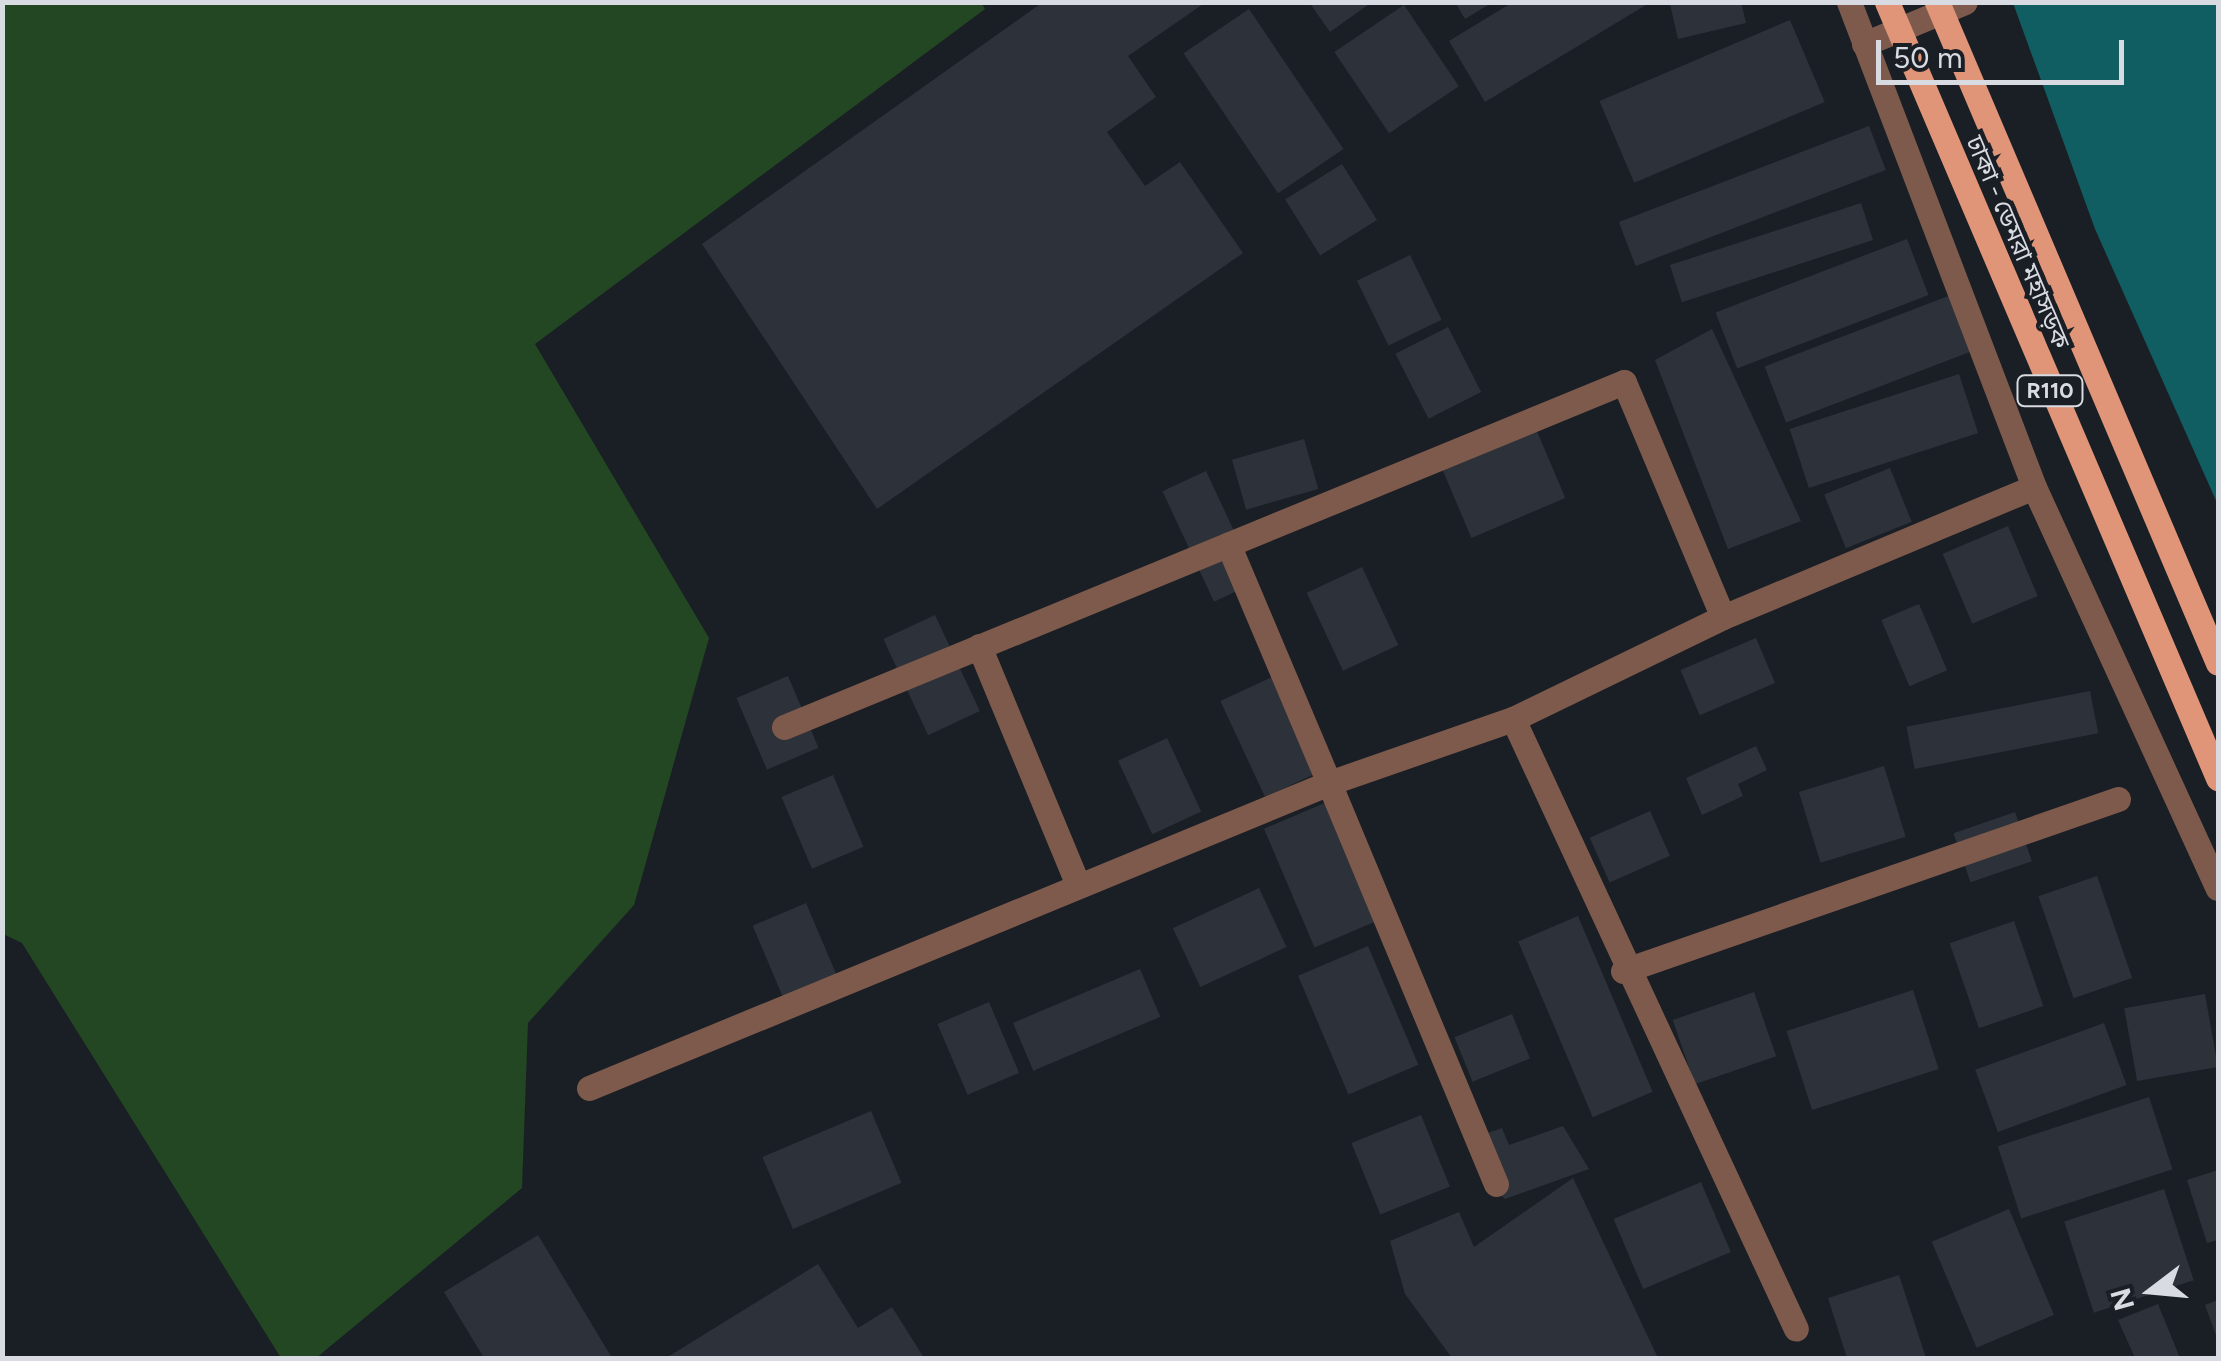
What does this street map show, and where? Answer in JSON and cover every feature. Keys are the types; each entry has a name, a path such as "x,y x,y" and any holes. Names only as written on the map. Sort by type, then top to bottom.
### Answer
{"main road":[{"name":"ঢাকা - ডেমরা মহাসড়ক","path":"1887,2 2218,778"},
{"name":"ঢাকা - ডেমরা মহাসড়ক","path":"1937,2 2218,663"}],"street":[{"path":"1887,2 1851,9 2034,487 2218,888"},
{"path":"1864,44 1965,2"},
{"path":"784,727 1624,382 1723,616"},
{"path":"589,1088 1078,883 1328,784 1512,718 1723,616 2034,487"},
{"path":"1228,544 1496,1184"},
{"path":"979,646 1078,883"},
{"path":"1512,718 1623,971 1796,1330"},
{"path":"1623,971 2118,799"}],"green space":[{"path":"981,2 985,9 535,344 709,638 634,905 528,1023 522,1188 316,1358 281,1358 22,943 3,934 3,3"}],"water":[{"path":"2013,3 2218,3 2218,505 2095,229"}],"building":[{"path":"1043,2 1206,2 1128,56 1156,97 1107,132 1145,186 1180,162 1243,253 877,509 702,244"},
{"path":"1309,2 1372,2 1330,32"},
{"path":"1455,2 1493,2 1465,19"},
{"path":"1513,2 1651,2 1485,102 1449,41"},
{"path":"1741,2 1746,23 1678,39 1670,4"},
{"path":"1404,5 1459,86 1389,133 1334,52"},
{"path":"1249,9 1344,149 1278,193 1184,53"},
{"path":"1790,20 1825,102 1634,183 1599,101"},
{"path":"1869,126 1886,170 1636,266 1619,222"},
{"path":"1342,164 1377,220 1320,255 1285,200"},
{"path":"1861,203 1873,240 1682,302 1670,265"},
{"path":"1907,239 1929,295 1737,368 1716,312"},
{"path":"1410,255 1442,320 1389,346 1357,281"},
{"path":"1956,293 1978,349 1786,422 1765,366"},
{"path":"1448,327 1481,392 1429,419 1395,354"},
{"path":"1712,329 1801,521 1728,549 1655,360"},
{"path":"1959,374 1978,433 1809,488 1790,429"},
{"path":"1536,429 1565,498 1471,538 1442,469"},
{"path":"1304,439 1318,489 1246,510 1232,460"},
{"path":"1890,468 1912,522 1846,548 1824,495"},
{"path":"1206,471 1258,582 1214,602 1162,491"},
{"path":"2008,526 2038,596 1972,624 1943,554"},
{"path":"1362,567 1398,645 1343,671 1307,593"},
{"path":"1919,604 1947,670 1909,686 1881,620"},
{"path":"935,615 980,711 928,735 883,639"},
{"path":"1756,638 1775,683 1700,715 1681,670"},
{"path":"788,676 818,748 767,770 736,698"},
{"path":"1272,677 1317,773 1265,797 1220,701"},
{"path":"2090,691 2098,733 1915,769 1906,727"},
{"path":"1167,738 1201,811 1152,834 1118,761"},
{"path":"1756,746 1767,770 1738,784 1743,796 1702,815 1686,778"},
{"path":"1884,766 1906,837 1821,863 1799,792"},
{"path":"833,775 863,847 812,869 781,797"},
{"path":"1334,799 1384,918 1314,947 1264,829"},
{"path":"1650,811 1670,856 1610,883 1590,838"},
{"path":"2015,812 2032,861 1970,882 1954,833"},
{"path":"2097,876 2132,978 2074,998 2038,896"},
{"path":"1259,888 1286,947 1200,987 1173,928"},
{"path":"806,903 836,975 783,997 753,926"},
{"path":"1578,916 1653,1092 1593,1117 1518,941"},
{"path":"2014,921 2043,1006 1979,1028 1950,943"},
{"path":"1368,946 1418,1065 1348,1094 1298,976"},
{"path":"1140,969 1160,1017 1033,1071 1013,1023"},
{"path":"1913,990 1939,1069 1812,1110 1787,1031"},
{"path":"1754,992 1776,1056 1695,1084 1673,1020"},
{"path":"2205,994 2218,1067 2137,1081 2124,1008"},
{"path":"989,1002 1019,1073 968,1095 937,1024"},
{"path":"1512,1014 1530,1059 1472,1082 1455,1037"},
{"path":"2104,1023 2127,1085 1998,1132 1975,1070"},
{"path":"2149,1097 2172,1169 2021,1218 1998,1146"},
{"path":"871,1111 901,1183 793,1229 762,1157"},
{"path":"1421,1115 1450,1186 1380,1214 1351,1143"},
{"path":"1563,1126 1589,1169 1505,1199 1484,1181 1465,1141 1502,1128 1509,1145"},
{"path":"2218,1170 2218,1240 2207,1243 2187,1180"},
{"path":"1573,1178 1658,1358 1452,1358 1405,1294 1390,1241 1459,1212 1474,1247"},
{"path":"1701,1182 1731,1252 1643,1289 1614,1219"},
{"path":"2164,1189 2194,1280 2094,1313 2064,1221"},
{"path":"2009,1209 2054,1315 1977,1348 1932,1242"},
{"path":"538,1235 612,1358 484,1358 444,1292"},
{"path":"818,1264 858,1328 892,1307 924,1358 666,1358"},
{"path":"1899,1275 1926,1358 1847,1358 1828,1298"},
{"path":"2218,1300 2218,1341 2205,1305"},
{"path":"2158,1304 2180,1358 2135,1358 2118,1320"}]}
